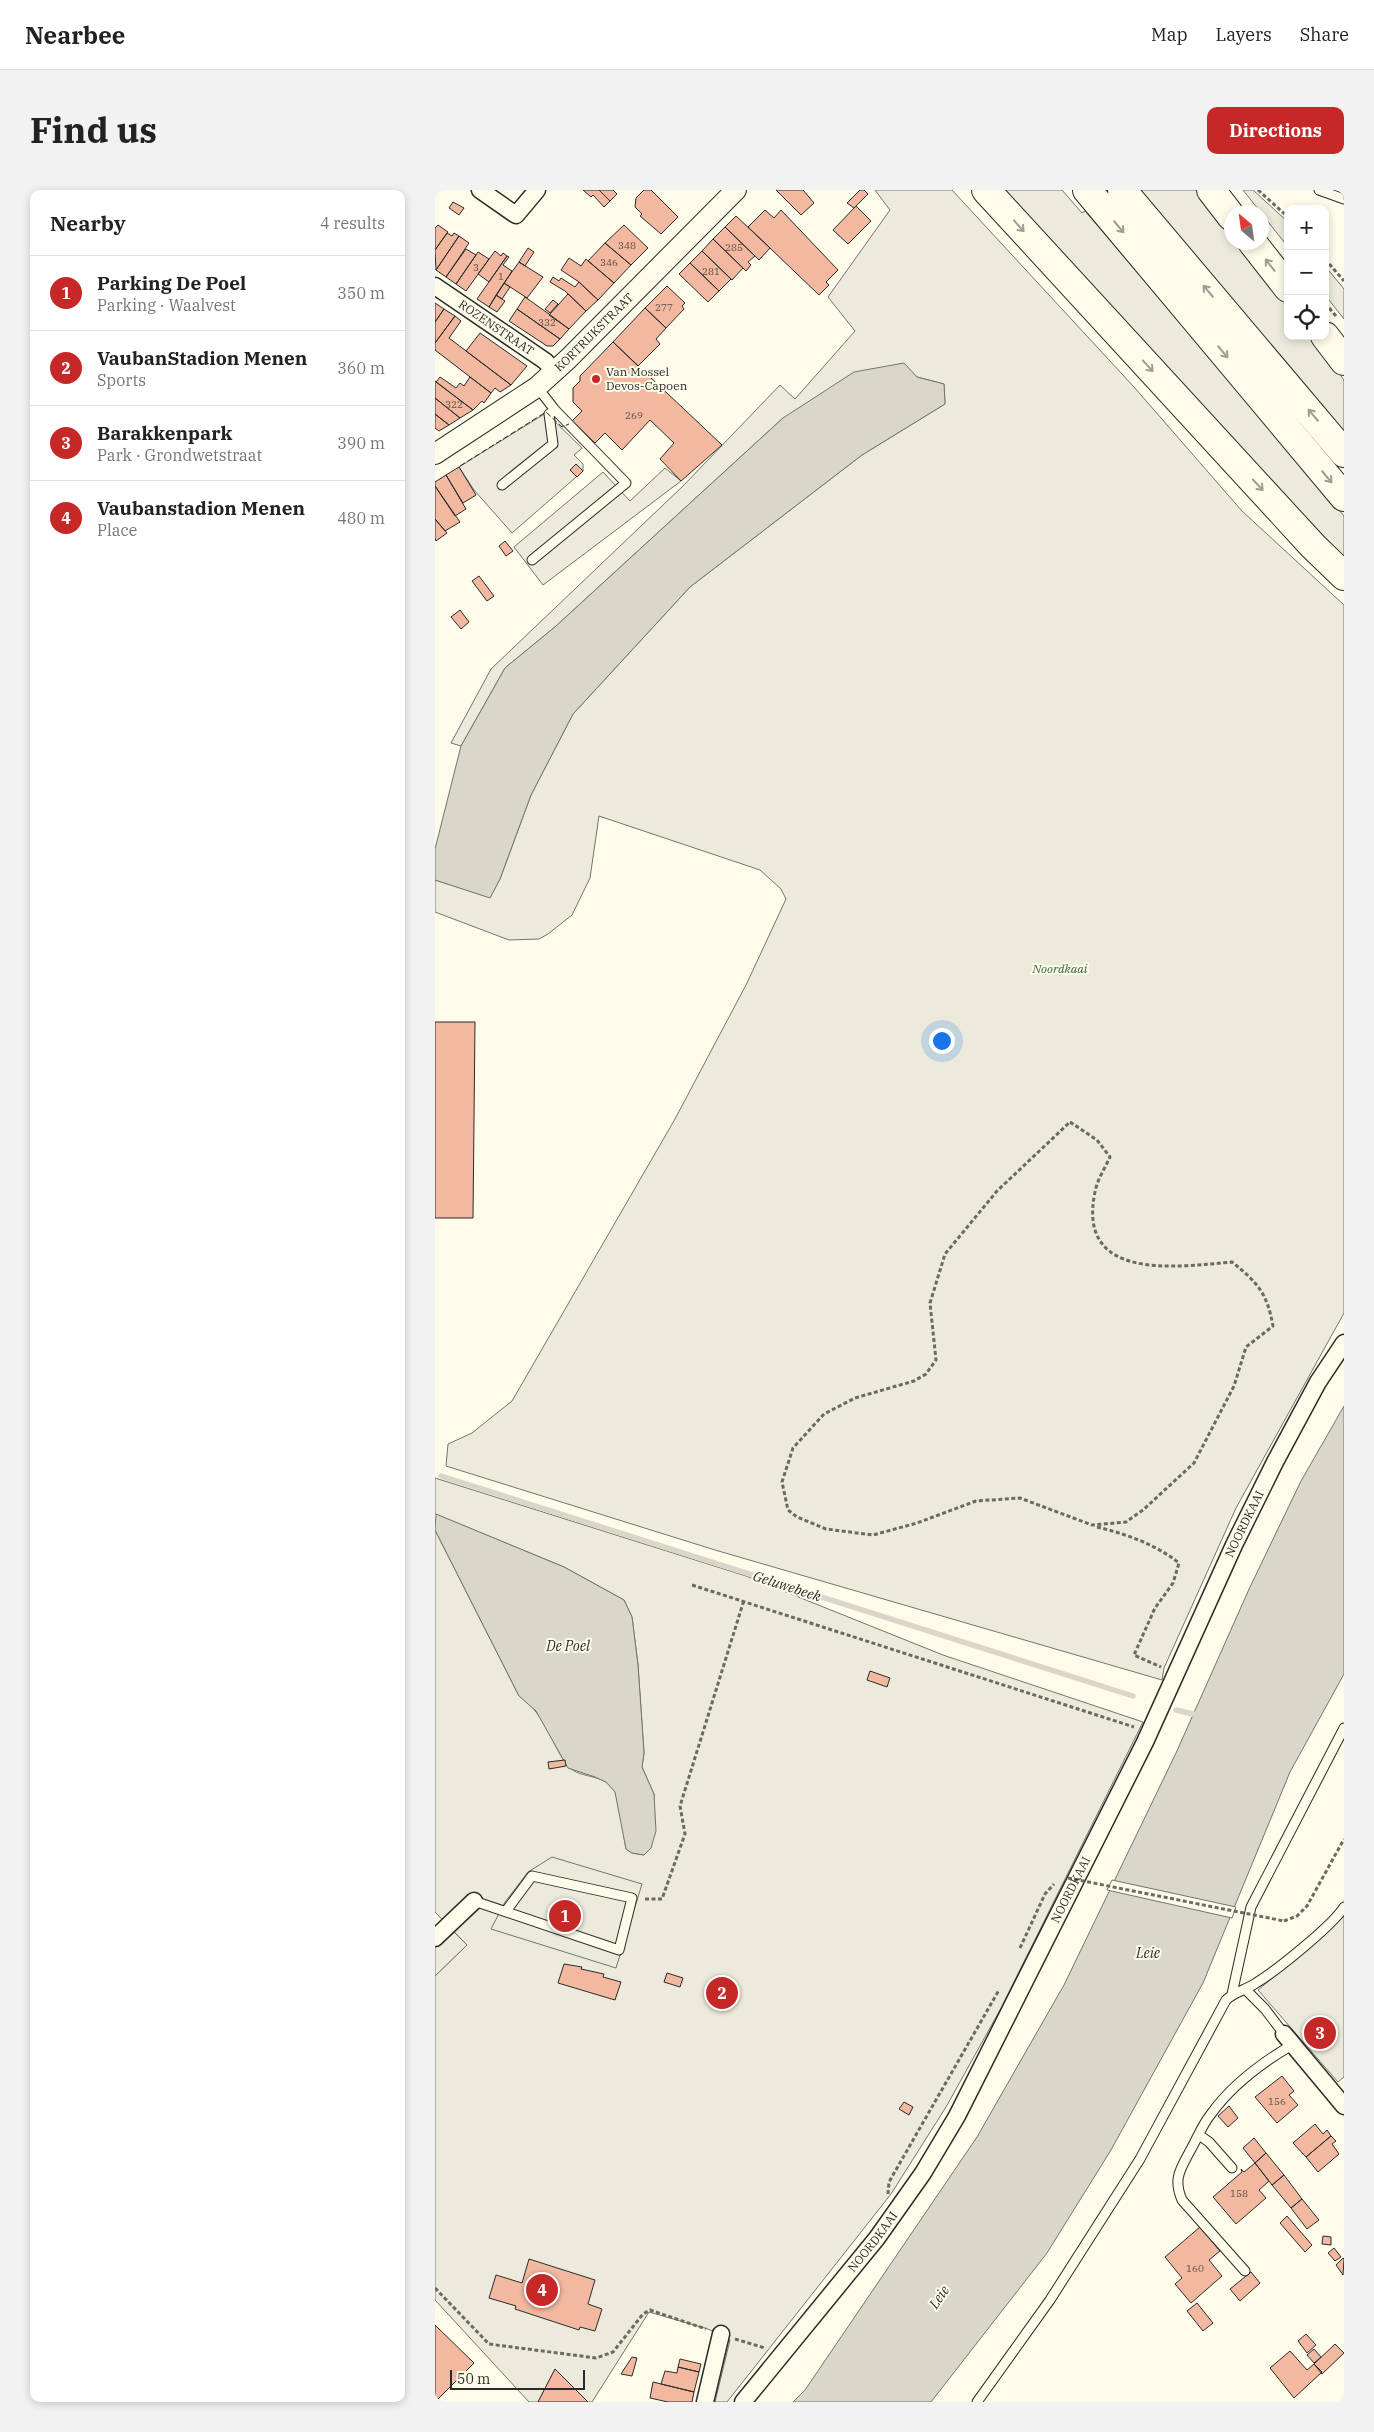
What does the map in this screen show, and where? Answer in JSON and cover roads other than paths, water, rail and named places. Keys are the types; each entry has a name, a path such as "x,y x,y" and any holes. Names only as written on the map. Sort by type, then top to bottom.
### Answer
{"highway":[{"path":"987,190 1313,546 1344,576"},
{"path":"1087,190 1344,497"},
{"path":"1122,190 1344,453"},
{"path":"1211,190 1224,207"},
{"path":"1258,250 1284,283"},
{"path":"1328,340 1344,361"}],"street":[{"path":"480,190 516,215 537,190"},
{"name":"KORTRIJKSTRAAT","path":"435,454 537,387 736,190"},
{"name":"ROZENSTRAAT","path":"435,286 545,361 555,371"},
{"name":"NOORDKAAI","path":"743,2402 877,2238 923,2174 952,2125 1150,1728 1275,1462 1319,1382 1344,1343"},
{"path":"435,1938 474,1900"},
{"path":"1288,2040 1344,2106"},
{"path":"705,2402 721,2334"}],"lane":[{"path":"1319,190 1344,198"},
{"path":"532,560 626,483 555,410 537,387"},
{"path":"502,485 553,444 549,414 555,410"},
{"path":"1232,1994 1251,1907 1344,1728"},
{"path":"474,1900 619,1950 633,1898 532,1876 506,1911"},
{"path":"977,2402 1050,2300 1140,2159 1226,2000 1232,1994 1258,1983 1328,1925 1344,1906"},
{"path":"1245,1990 1265,2010 1288,2040 1220,2101 1178,2175 1178,2190 1183,2200 1245,2271"},
{"path":"1199,2135 1209,2142 1232,2168"}],"water":[{"path":"904,363 917,377 944,384 945,404 862,455 690,587 573,714 531,795 500,879 490,898 435,880 435,849 461,746 505,668 556,626 783,418 854,372"},
{"name":"Leie","path":"1344,1406 1344,1674 1290,1772 1203,1983 1111,2150 1047,2253 931,2402 793,2402 805,2390 977,2137 1064,1985 1176,1753 1250,1587 1301,1481"},
{"name":"De Poel","path":"436,1514 564,1567 624,1600 632,1617 638,1665 644,1753 642,1767 654,1794 656,1831 651,1848 644,1855 632,1853 626,1849 615,1792 606,1782 568,1768 536,1711 519,1696 435,1530"}],"waterway":[{"name":"Geluwebeek","path":"441,1476 1133,1696"},
{"name":"Geluwebeek","path":"1176,1710 1201,1716"}],"place":[{"name":"Van Mossel Devos-Capoen","path":"596,379"},
{"name":"Parking De Poel","path":"565,1916"},
{"name":"VaubanStadion Menen","path":"722,1993"},
{"name":"Barakkenpark","path":"1320,2033"},
{"name":"Vaubanstadion Menen","path":"542,2290"}],"park label":[{"name":"Noordkaai","path":"1060,969"}]}
